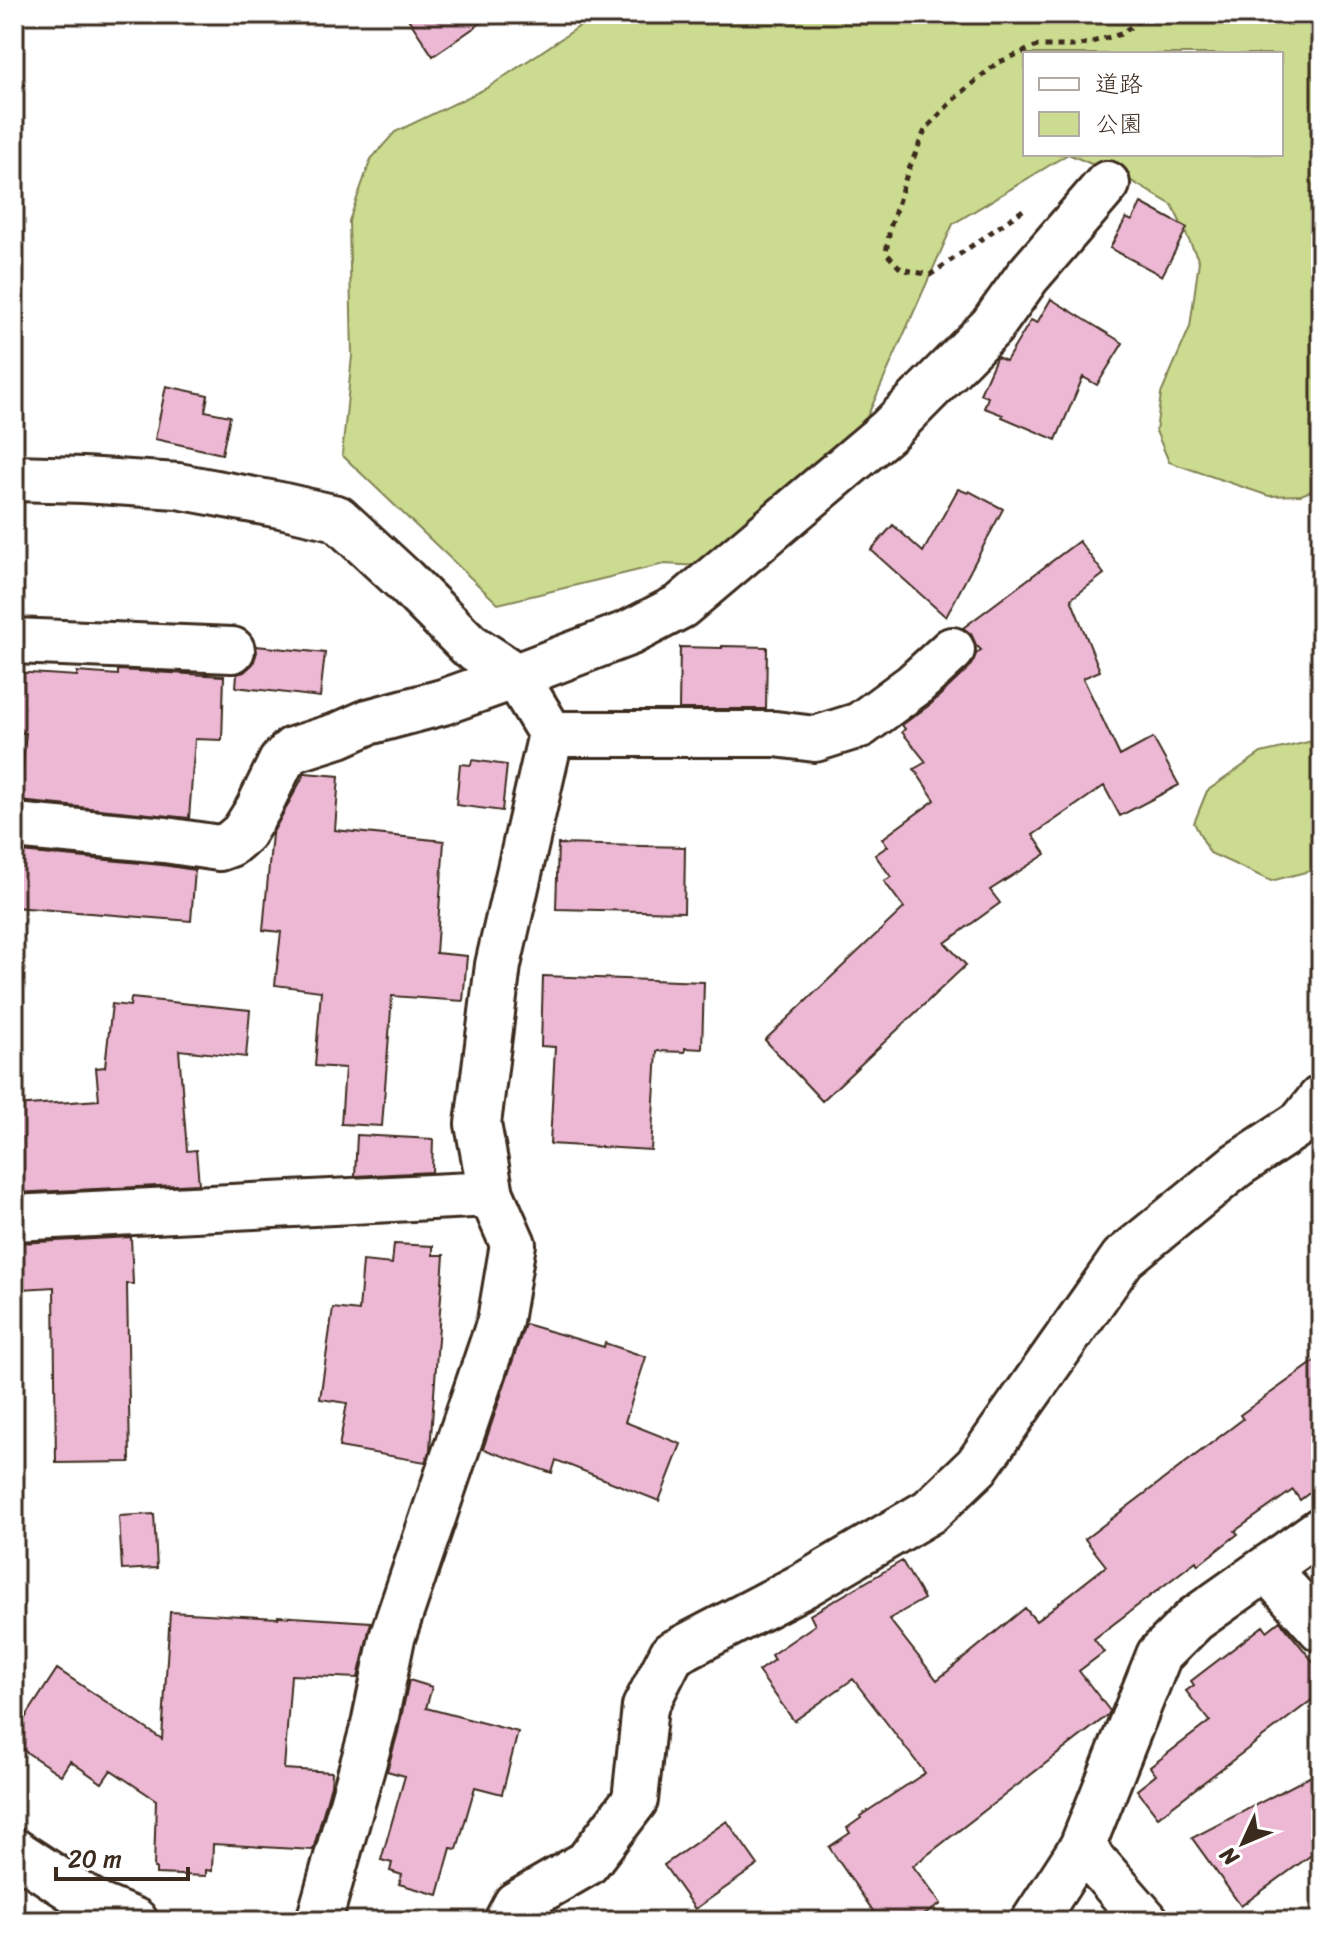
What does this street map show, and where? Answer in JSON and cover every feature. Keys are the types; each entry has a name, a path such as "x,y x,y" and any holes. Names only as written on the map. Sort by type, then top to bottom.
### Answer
{"street":[{"path":"14,826 219,848 230,844 243,833 281,762 292,750 368,722 443,702 516,676 629,633 681,606 889,430 992,326 1027,277 1107,184"},
{"path":"14,478 178,486 337,518 469,645 516,676 551,734 498,965 478,1124 491,1194 513,1244 500,1321 392,1638 374,1725 319,1921"},
{"path":"14,641 232,650"},
{"path":"551,734 775,734 815,739 860,725 914,685 952,650"},
{"path":"507,1921 516,1904 587,1863 635,1800 645,1707 672,1654 806,1584 930,1511 977,1466 1123,1258 1237,1165 1302,1122 1321,1098"},
{"path":"14,1218 491,1194"},
{"path":"1034,1921 1082,1847 1159,1655 1195,1619 1321,1530"},
{"path":"1267,1569 1321,1629"},
{"path":"1082,1847 1146,1921"},
{"path":"14,1851 98,1906 135,1921"}],"path":[{"path":"1026,207 930,275 901,269 886,253 890,228 907,174 925,130 953,100 997,63 1037,46 1077,46 1121,34 1147,14"}],"green space":[{"path":"598,14 1321,14 1321,487 1301,495 1269,496 1169,462 1156,431 1161,394 1190,327 1199,261 1172,205 1131,181 1073,156 1283,156 1283,52 1023,52 1023,156 1065,156 953,224 867,417 794,533 737,568 664,564 498,604 342,455 352,356 349,221 371,159 395,132 487,88"},
{"path":"1321,739 1321,868 1271,881 1210,853 1194,823 1207,791 1261,753"}],"building":[{"path":"405,14 494,14 433,56"},
{"path":"1141,203 1187,228 1162,276 1110,248 1126,218 1132,221"},
{"path":"1051,299 1123,343 1097,385 1083,377 1056,440 984,408 988,397 980,394 996,358 1006,361 1031,320 1037,323"},
{"path":"166,386 208,395 205,411 230,416 222,454 155,439"},
{"path":"958,489 969,491 1003,509 946,617 871,550 893,525 923,552"},
{"path":"1079,541 1104,574 1071,599 1100,671 1083,678 1120,756 1153,738 1179,785 1120,816 1104,786 1033,835 1046,854 990,890 1000,903 945,943 966,965 822,1101 765,1040 904,908 884,881 891,877 875,855 888,846 882,839 935,800 914,769 926,762 902,732 905,729 902,725 931,704 969,668 981,650 963,628"},
{"path":"256,646 325,653 320,697 236,687 237,674 253,664"},
{"path":"680,647 767,647 766,709 679,709"},
{"path":"118,670 224,676 222,740 195,739 189,818 19,801 26,733 14,732 14,672 77,676 77,672 118,675"},
{"path":"472,760 507,765 502,811 456,805 460,764 471,765"},
{"path":"305,773 339,776 335,830 444,841 436,953 467,956 463,1001 392,996 382,1126 341,1124 345,1068 315,1066 321,991 275,985 281,932 263,930 272,834"},
{"path":"558,844 685,847 684,912 556,909"},
{"path":"20,852 195,870 191,921 14,907"},
{"path":"543,976 704,982 702,1049 657,1051 651,1150 550,1144 555,1047 541,1046"},
{"path":"131,998 250,1010 246,1057 179,1050 187,1151 196,1150 199,1184 14,1193 14,1106 99,1100 96,1068 105,1067 112,1004 130,1006"},
{"path":"357,1135 433,1139 432,1172 355,1176"},
{"path":"131,1237 133,1284 127,1284 130,1462 56,1463 54,1287 22,1289 19,1243"},
{"path":"394,1244 433,1246 433,1255 444,1255 430,1450 425,1462 339,1447 347,1403 320,1399 333,1308 359,1311 363,1261 392,1264"},
{"path":"525,1324 604,1347 605,1343 646,1357 625,1422 681,1444 659,1501 556,1460 552,1473 483,1449"},
{"path":"1321,1357 1321,1484 1300,1500 1293,1490 1235,1531 1238,1534 1198,1565 1196,1561 1094,1639 1104,1652 1079,1671 1110,1711 1108,1715 913,1866 941,1904 915,1921 880,1921 829,1847 850,1833 847,1828 860,1816 925,1773 853,1679 794,1721 758,1671 774,1660 771,1655 815,1625 810,1615 902,1561 924,1599 889,1619 937,1680 1025,1608 1036,1621 1106,1566 1085,1539 1243,1419 1240,1415"},
{"path":"154,1514 157,1568 122,1570 119,1516"},
{"path":"170,1612 371,1622 358,1678 291,1675 284,1769 332,1772 313,1850 213,1844 212,1871 206,1870 206,1876 156,1874 156,1800 111,1770 102,1783 70,1761 61,1775 14,1744 14,1735 57,1669 162,1739"},
{"path":"1280,1621 1321,1671 1321,1693 1158,1817 1137,1790 1156,1775 1150,1767 1210,1721 1186,1691 1194,1685 1191,1681 1263,1626 1267,1631"},
{"path":"409,1680 432,1687 426,1708 518,1732 502,1794 475,1787 457,1849 451,1848 438,1895 399,1884 402,1875 390,1871 392,1863 381,1860 405,1776 387,1771"},
{"path":"1321,1771 1321,1848 1241,1906 1192,1838"},
{"path":"727,1821 758,1865 695,1909 664,1865"}]}
